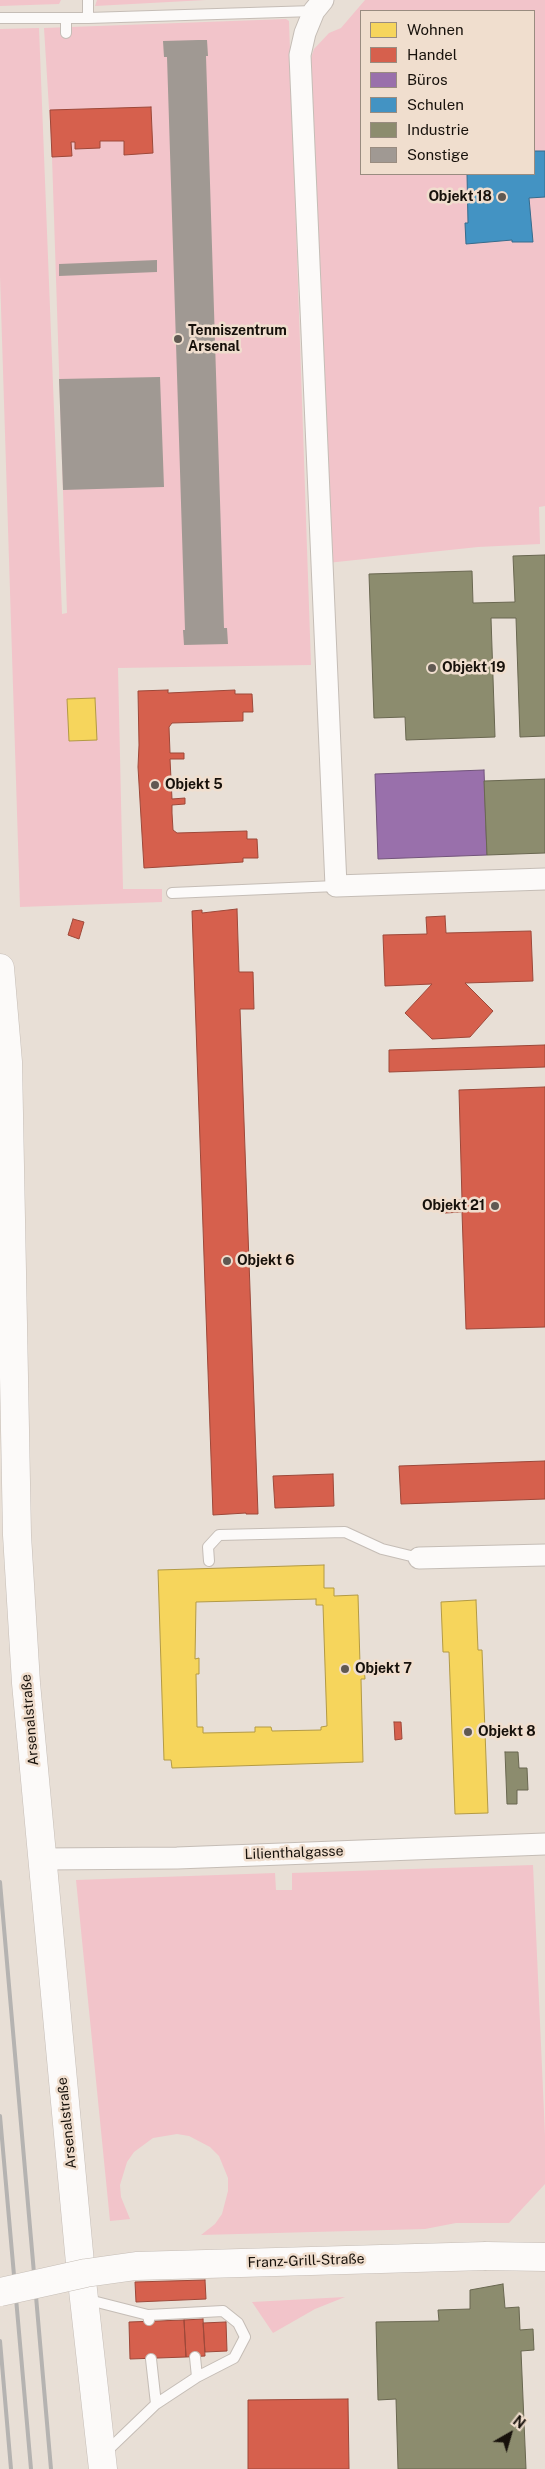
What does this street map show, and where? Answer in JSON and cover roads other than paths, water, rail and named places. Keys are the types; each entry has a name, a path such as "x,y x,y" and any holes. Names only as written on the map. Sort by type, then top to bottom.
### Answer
{"main road":[{"name":"Arsenalstraße","path":"0,968 6,1028 9,1102 18,1563 26,1683 102,2463"},
{"name":"Franz-Grill-Straße","path":"0,2292 68,2277 136,2266 486,2256 545,2257"}],"street":[{"path":"319,5 305,33 300,55 336,886 545,879"},
{"path":"419,1558 545,1555"},
{"name":"Lilienthalgasse","path":"43,1859 177,1858 545,1844"}],"lane":[{"path":"88,0 88,18"},
{"path":"0,18 88,18 319,5"},
{"path":"66,18 66,33"},
{"path":"172,893 336,886"},
{"path":"209,1560 208,1547 219,1535 345,1532 382,1549 419,1558"},
{"path":"85,2299 148,2318 195,2316 223,2311 238,2322 245,2337 234,2358 197,2377 156,2404 102,2463"},
{"path":"195,2357 197,2377"},
{"path":"151,2359 156,2404"}],"railway":[{"path":"0,1882 51,2469"},
{"path":"0,2116 31,2469"},
{"path":"0,2341 11,2469"}],"place":[{"name":"Objekt 18","path":"502,197"},
{"name":"Tenniszentrum Arsenal","path":"178,339"},
{"name":"Objekt 19","path":"432,668"},
{"name":"Objekt 5","path":"155,785"},
{"name":"Objekt 21","path":"495,1206"},
{"name":"Objekt 6","path":"227,1261"},
{"name":"Objekt 7","path":"345,1669"},
{"name":"Objekt 8","path":"468,1732"}]}
